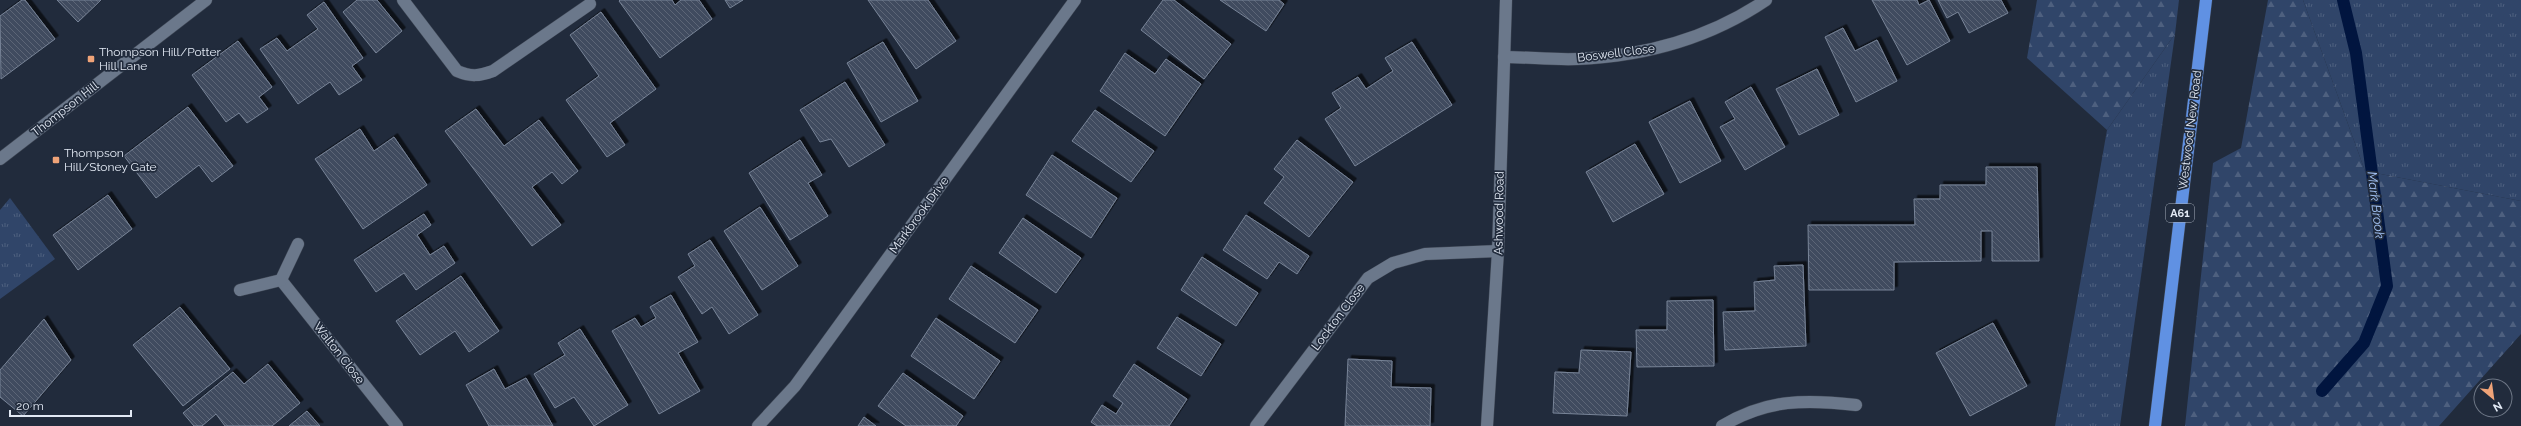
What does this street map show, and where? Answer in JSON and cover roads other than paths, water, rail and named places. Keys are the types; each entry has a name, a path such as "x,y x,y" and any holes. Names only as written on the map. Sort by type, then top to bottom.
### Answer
{"highway":[{"name":"Westwood New Road","path":"2155,426 2206,0"}],"street":[{"name":"Thompson Hill","path":"0,159 206,0"},
{"path":"403,0 457,71 469,76 480,76 493,71 590,4"},
{"name":"Markbrook Drive","path":"758,426 795,386 1075,0"},
{"name":"Ashwood Road","path":"1488,426 1498,251 1506,0"},
{"name":"Boswell Close","path":"1504,56 1577,59 1646,52 1702,36 1766,0"},
{"path":"240,290 281,280 298,244"},
{"name":"Lockton Close","path":"1256,426 1368,278 1393,263 1425,254 1498,251"},
{"name":"Walton Close","path":"281,280 397,426"},
{"path":"1722,426 1734,419 1788,401 1820,400 1856,405"}],"waterway":[{"name":"Mark Brook","path":"2322,391 2364,343 2387,286 2356,53 2343,0"}],"place":[{"name":"Thompson Hill/Potter Hill Lane","path":"91,59"},
{"name":"Thompson Hill/Stoney Gate","path":"56,160"}]}
